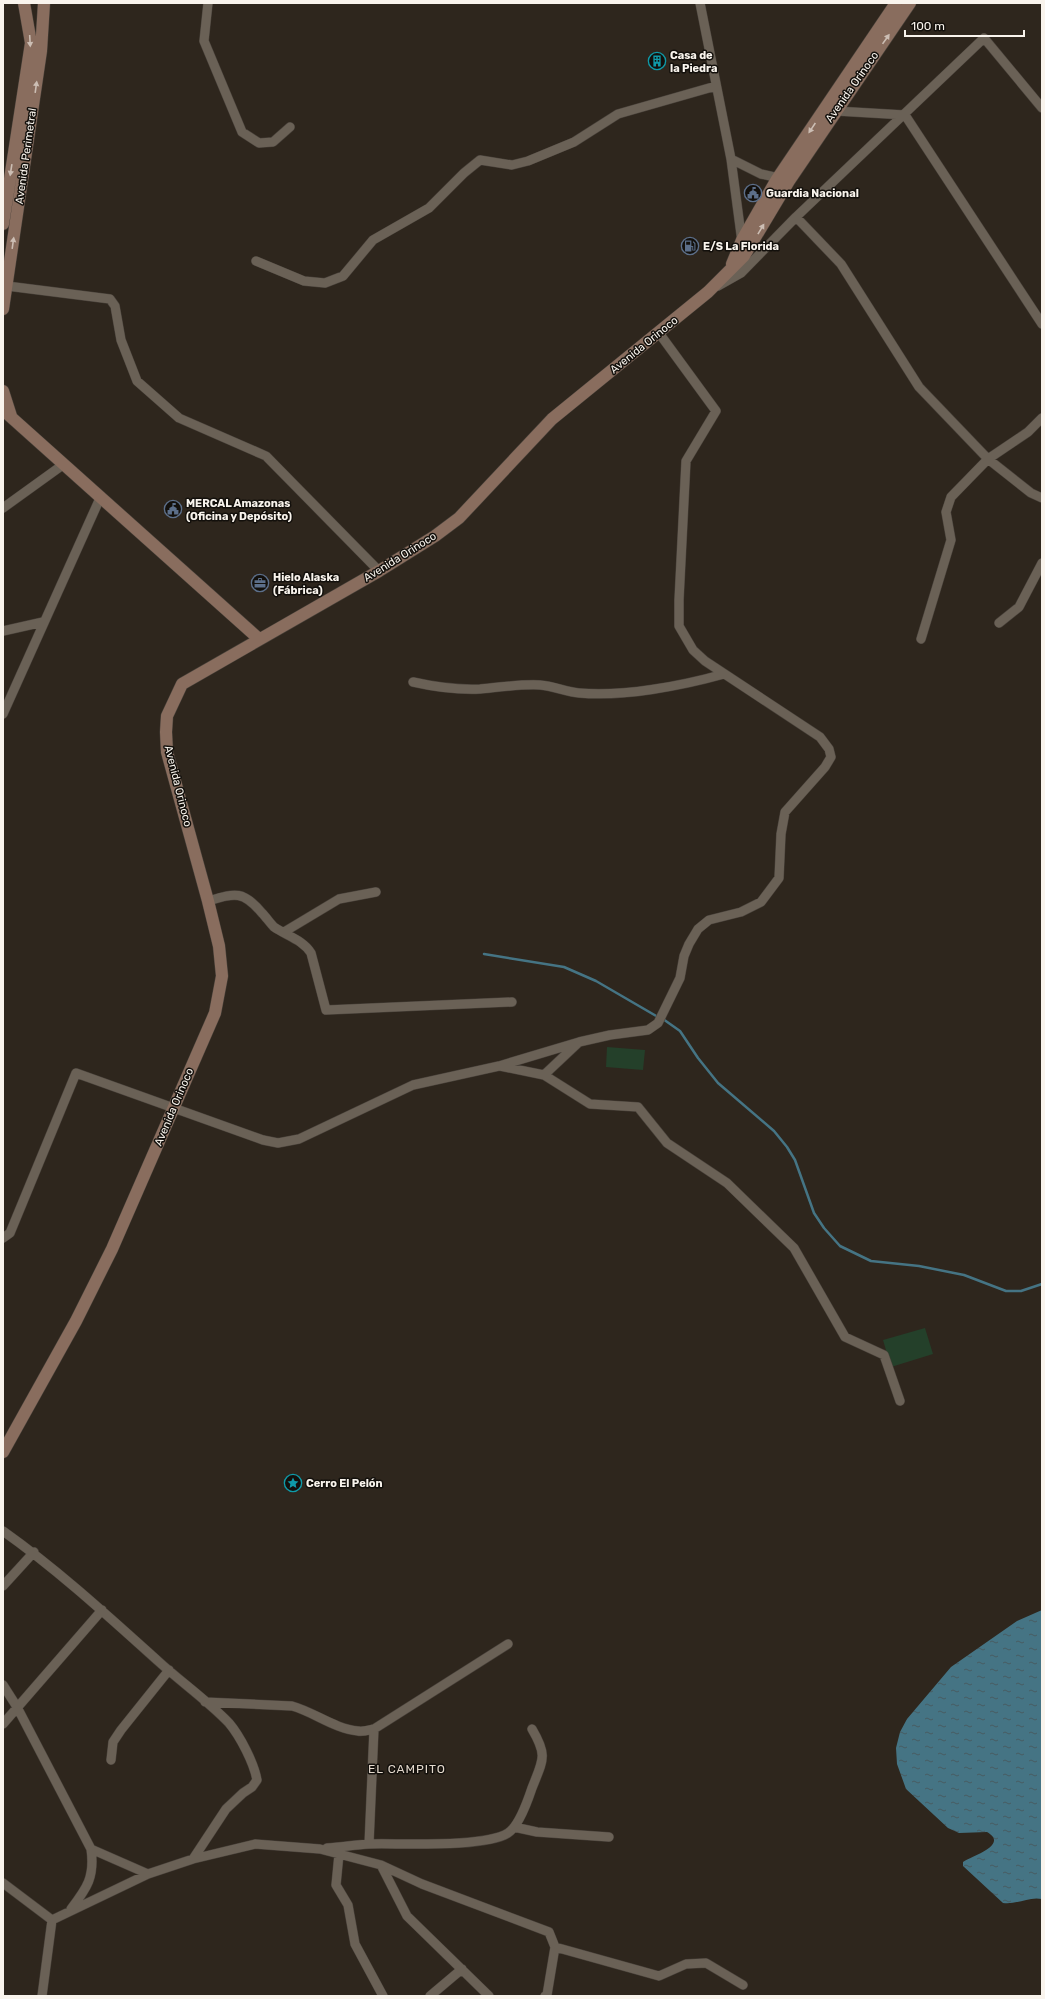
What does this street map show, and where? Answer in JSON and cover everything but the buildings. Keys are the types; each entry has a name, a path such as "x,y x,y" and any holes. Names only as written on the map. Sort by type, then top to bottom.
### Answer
{"main road":[{"name":"Avenida Perimetral","path":"3,224 31,43 24,3"},
{"name":"Avenida Perimetral","path":"3,309 41,51 44,3"},
{"name":"Avenida Orinoco","path":"729,271 742,240 783,180 896,3"},
{"name":"Avenida Orinoco","path":"3,1452 76,1322 112,1249 214,1013 220,992 222,976 219,946 167,752 167,716 182,684 379,571 435,536 458,518 552,419 708,292 744,256 783,180 836,111 910,3"},
{"path":"3,392 7,413 259,639"},
{"name":"Avenida Orinoco","path":"3,1439 36,1393"}],"street":[{"path":"208,3 204,42 242,132 259,143 273,142 290,127"},
{"path":"700,3 730,159 744,256"},
{"path":"708,292 741,273 796,216 905,115 984,38 1042,108"},
{"path":"256,261 304,281 325,283 343,276 373,240 429,208 464,173 480,160 512,166 528,161 574,142 618,114 716,86"},
{"path":"836,111 905,115"},
{"path":"905,115 1042,324"},
{"path":"730,159 761,174 783,180"},
{"path":"796,216 841,264 919,387 988,459 1041,500"},
{"path":"7,286 110,299 115,306 122,340 137,381 179,418 266,456 379,571"},
{"path":"3,1238 10,1233 76,1073 263,1140 278,1143 299,1139 413,1085 499,1066 579,1042 610,1035 648,1030 658,1023 680,978 684,956 698,929 709,920 741,912 761,902 771,890 779,878 781,834 785,812 825,767 831,758 829,749 820,737 705,661 693,650 679,626 686,461 716,411 659,333"},
{"path":"921,639 951,540 946,512 951,497 988,459 1028,432 1042,418"},
{"path":"3,508 64,464"},
{"path":"3,714 43,622 101,496"},
{"path":"999,623 1019,607 1042,562"},
{"path":"3,631 43,622"},
{"path":"413,682 438,688 478,689 509,685 541,685 579,693 615,693 696,682 724,674"},
{"path":"284,932 339,899 376,892"},
{"path":"208,901 227,895 240,895 251,899 274,926 307,947 311,954 326,1010 512,1002"},
{"path":"544,1075 579,1042"},
{"path":"499,1066 544,1075 590,1104 638,1107 668,1143 727,1183 794,1248 845,1337 884,1355 900,1401"},
{"path":"3,1531 34,1552 102,1610 205,1702 229,1724 247,1753 255,1770 257,1780 252,1787 242,1793 226,1810 193,1860"},
{"path":"3,1586 34,1552"},
{"path":"3,1724 102,1610"},
{"path":"205,1702 292,1706 304,1709 342,1727 359,1732 374,1729 508,1644"},
{"path":"111,1760 113,1742 169,1670"},
{"path":"3,1685 17,1707 91,1849 93,1867 87,1888 70,1910"},
{"path":"369,1844 374,1729"},
{"path":"52,1920 70,1910 148,1874 193,1860 255,1844 320,1849 369,1844 428,1844 495,1838 508,1833 514,1827 526,1804 544,1757 541,1744 532,1729"},
{"path":"514,1827 537,1832 609,1837"},
{"path":"91,1849 148,1874"},
{"path":"320,1849 381,1865 422,1884 549,1932 555,1947 547,1995 545,1996"},
{"path":"339,1854 336,1885 348,1905 355,1944 383,1996"},
{"path":"381,1865 407,1916 489,1996"},
{"path":"3,1883 52,1920"},
{"path":"42,1996 52,1920"},
{"path":"555,1947 659,1976 686,1964 706,1963 743,1985"},
{"path":"430,1996 462,1970"}],"green space":[{"path":"607,1047 645,1050 643,1070 606,1067"},
{"path":"925,1328 933,1354 891,1367 883,1340"}],"water":[{"path":"1042,1610 1042,1899 1037,1898 1013,1903 1003,1903 963,1866 963,1862 980,1854 991,1846 994,1841 993,1837 987,1832 959,1833 948,1828 906,1789 897,1764 896,1748 900,1732 907,1719 951,1667 1017,1621"}],"waterway":[{"path":"484,954 564,967 596,981 658,1017"},
{"path":"663,1019 680,1031 698,1058 718,1083 774,1131 787,1147 795,1160 814,1213 824,1228 840,1246 871,1261 919,1266 964,1275 1006,1291 1021,1291 1042,1284"}],"place":[{"name":"Casa de la Piedra","path":"657,61"},
{"name":"Guardia Nacional","path":"753,193"},
{"name":"E/S La Florida","path":"690,246"},
{"name":"MERCAL Amazonas (Oficina y Depósito)","path":"173,509"},
{"name":"Hielo Alaska (Fábrica)","path":"260,583"},
{"name":"Cerro El Pelón","path":"293,1483"}],"district":[{"name":"EL CAMPITO","path":"407,1769"}]}
